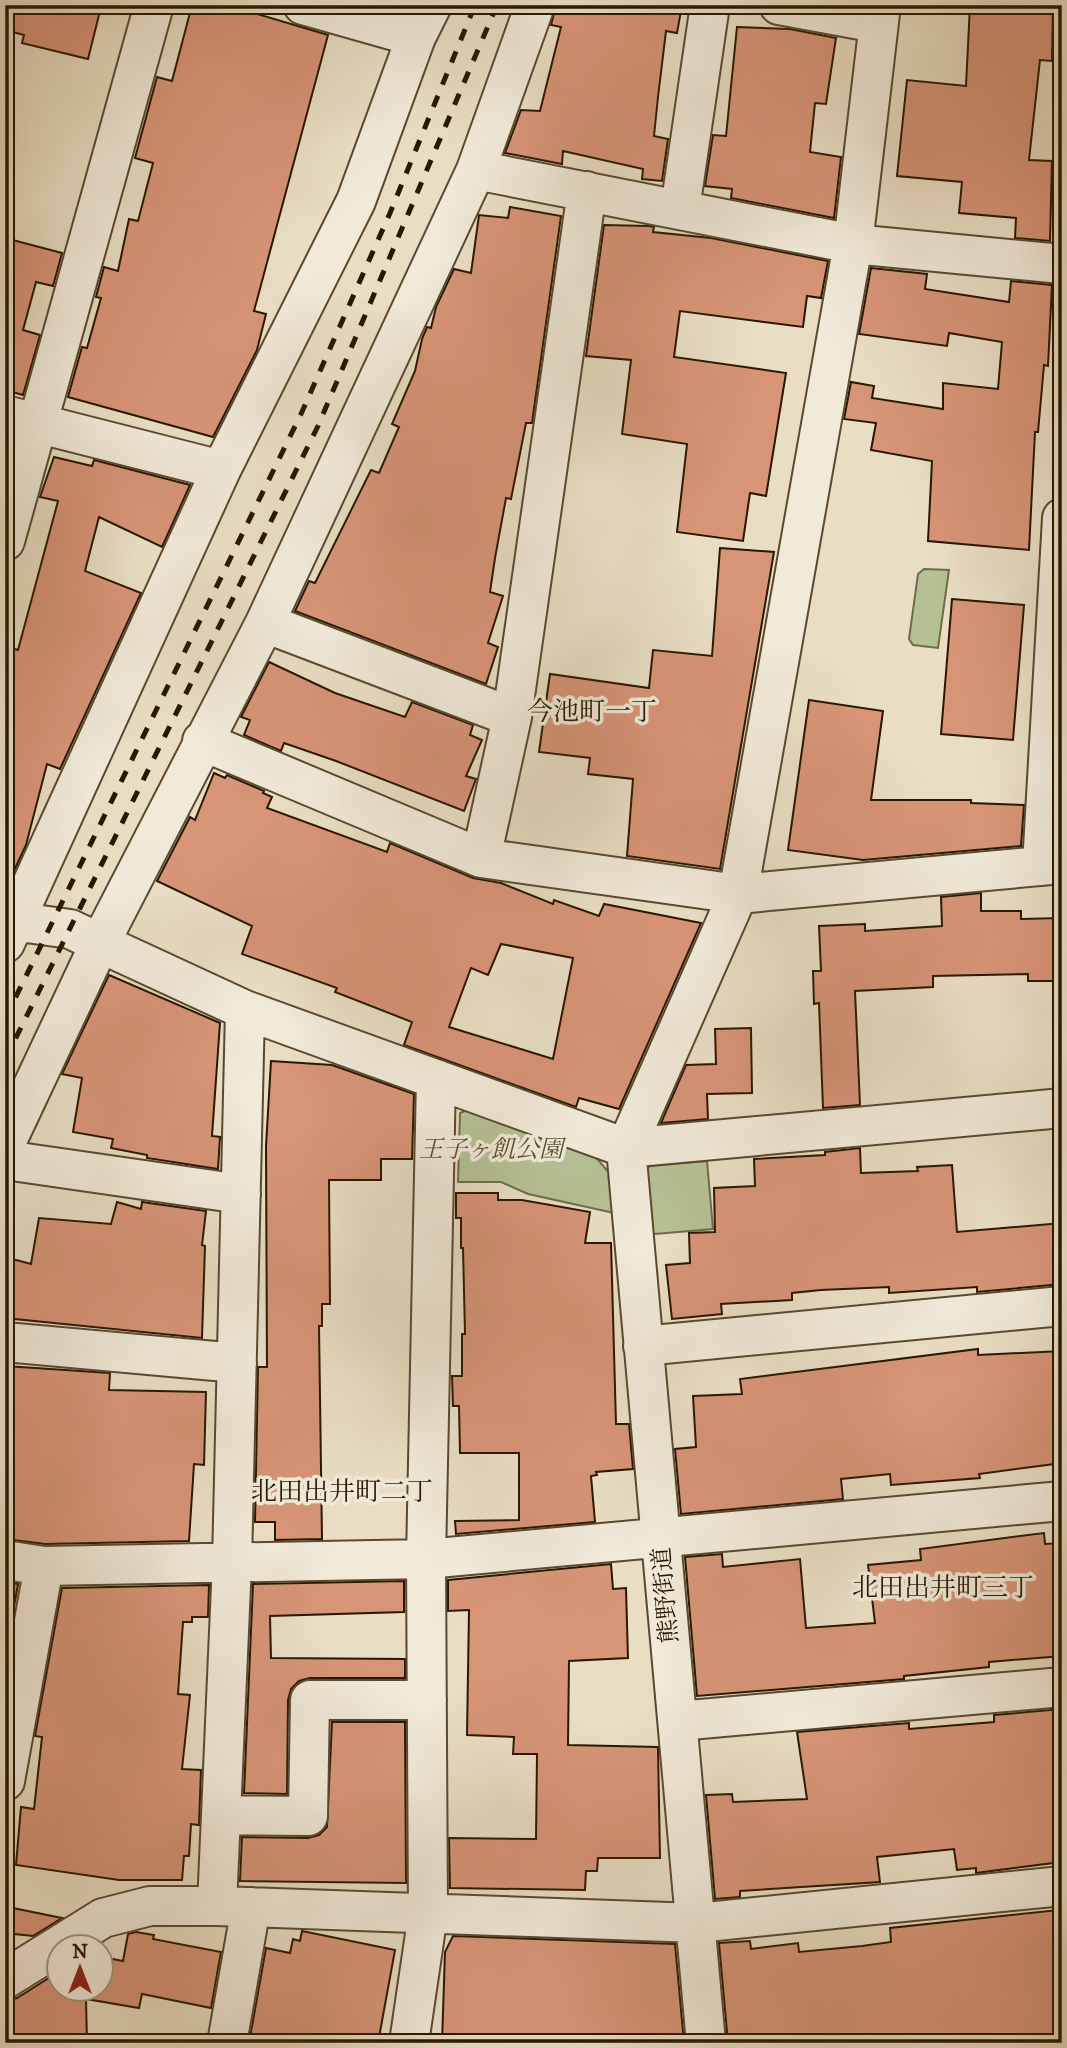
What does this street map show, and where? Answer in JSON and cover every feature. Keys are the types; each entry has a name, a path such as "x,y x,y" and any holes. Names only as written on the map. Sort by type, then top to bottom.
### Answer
{"street":[{"path":"5,541 21,419 154,5"},
{"path":"303,5 424,21 356,201 220,470 9,928 70,929 245,1010 626,1148 1062,1108"},
{"path":"5,1145 100,943 265,622 476,170 535,5"},
{"path":"680,209 710,5"},
{"path":"626,1148 738,894 853,244 879,14 779,5"},
{"path":"476,170 853,244 1062,264"},
{"path":"481,858 512,717 587,191"},
{"path":"21,419 220,470"},
{"path":"202,741 481,858 738,894 1052,865 1062,518"},
{"path":"265,622 512,717"},
{"path":"227,2043 234,1906 221,1815 232,1563 245,1010"},
{"path":"409,2043 428,1914 426,1559 436,1079"},
{"name":"熊野街道","path":"626,1148 706,2043"},
{"path":"5,1160 241,1194"},
{"path":"643,1346 1062,1306"},
{"path":"5,1342 237,1363"},
{"path":"5,1560 44,1566 426,1559 1062,1502"},
{"path":"5,1781 44,1566"},
{"path":"678,1721 1062,1687"},
{"path":"221,1815 308,1816 310,1700 427,1700"},
{"path":"5,1979 103,1917 149,1906 234,1906 697,1923 1062,1886"}],"green space":[{"path":"924,569 949,570 938,648 913,645 909,639 918,574"},
{"name":"王子ヶ飢公園","path":"470,1109 595,1156 610,1174 614,1213 528,1194 501,1182 458,1182 460,1113"},
{"path":"707,1161 713,1229 643,1235 638,1179 650,1166"}],"building":[{"path":"5,5 79,5 100,11 88,59 22,43 24,35 5,30"},
{"path":"192,5 227,5 328,35 254,311 266,314 257,350 213,437 68,397 82,347 87,348 101,298 96,297 104,267 118,271 129,219 138,221 153,163 135,158 157,77 172,81"},
{"path":"556,5 682,5 677,33 666,31 658,97 654,136 668,139 662,181 642,179 643,169 563,151 562,164 505,153 521,110 540,111 561,27 551,25"},
{"path":"970,5 1053,5 1052,61 1040,60 1029,160 1052,161 1050,241 1015,238 1016,218 959,213 962,182 897,176 907,80 966,86"},
{"path":"737,27 790,29 836,38 826,104 815,103 810,152 841,157 834,218 731,198 732,189 705,186 713,135 726,136"},
{"path":"510,207 561,216 532,423 526,423 511,499 506,498 495,558 490,592 503,596 488,643 498,647 486,684 295,611 309,581 315,583 371,470 379,473 399,427 392,424 415,371 422,339 427,327 431,328 436,307 454,269 471,273 479,215 508,218"},
{"path":"604,225 649,226 654,227 653,232 711,238 828,261 821,298 807,296 803,327 680,311 674,357 786,373 766,496 750,493 743,541 677,532 687,444 622,434 631,360 586,356"},
{"path":"5,238 62,253 53,286 36,282 23,330 40,335 23,395 5,390"},
{"path":"871,268 927,274 925,289 1009,302 1011,281 1052,285 1048,366 1044,365 1038,432 1035,432 1029,550 928,541 932,461 871,450 876,423 844,419 851,382 874,386 872,398 943,409 943,383 998,389 1002,342 949,333 947,346 859,334"},
{"path":"54,457 92,466 94,460 190,485 162,547 99,517 85,571 141,593 60,769 47,764 26,845 6,888 5,673 11,648 18,650 58,501 40,497"},
{"path":"720,548 774,552 720,869 627,856 633,779 588,774 590,758 539,752 550,674 649,688 653,650 712,656"},
{"path":"952,599 1024,605 1013,740 941,734"},
{"path":"269,662 335,693 405,717 412,702 473,725 470,735 482,740 466,776 476,779 464,811 284,743 281,751 244,735 250,720 241,717"},
{"path":"809,700 883,711 871,800 971,800 971,803 1024,805 1021,846 863,860 788,850"},
{"path":"214,773 225,778 227,775 272,797 267,808 387,852 390,843 473,878 501,883 553,904 554,900 599,916 604,904 701,923 619,1109 579,1098 576,1107 404,1045 412,1022 335,992 337,988 242,954 252,926 157,881 190,817 195,820","holes":["501,944 573,958 553,1059 449,1027 471,968 488,975"]},
{"path":"981,893 981,911 1021,911 1021,919 1062,918 1062,981 1028,981 1028,974 933,976 933,987 855,991 860,1105 823,1108 819,1003 814,1004 813,971 821,971 819,926 865,924 865,931 942,926 941,897"},
{"path":"109,975 220,1023 212,1136 220,1137 218,1169 147,1158 147,1155 111,1148 113,1139 73,1132 82,1078 62,1074"},
{"path":"751,1028 752,1093 707,1094 708,1119 661,1123 686,1065 716,1064 715,1029"},
{"path":"271,1061 332,1065 414,1094 412,1159 381,1159 381,1180 329,1180 330,1304 322,1304 322,1326 319,1326 322,1539 275,1540 275,1522 255,1522 258,1367 267,1367 266,1146"},
{"path":"860,1148 861,1173 918,1171 917,1167 952,1165 957,1232 1062,1223 1062,1284 977,1292 977,1287 889,1293 889,1287 821,1290 792,1293 792,1300 721,1304 722,1314 672,1319 666,1265 690,1263 689,1233 715,1232 714,1188 755,1186 754,1159 825,1155 825,1152"},
{"path":"456,1193 498,1193 498,1200 522,1200 590,1212 585,1243 611,1243 616,1424 629,1424 633,1469 596,1472 597,1475 591,1476 595,1522 456,1534 455,1521 519,1520 519,1453 460,1453 459,1406 453,1406 452,1376 462,1376 462,1334 465,1334 463,1248 461,1218 456,1218"},
{"path":"117,1202 141,1209 142,1202 206,1211 202,1245 205,1246 202,1338 5,1318 5,1257 31,1264 39,1218 111,1224"},
{"path":"978,1349 978,1355 1062,1351 1062,1463 979,1474 980,1478 891,1485 890,1474 841,1479 843,1499 681,1514 675,1449 696,1447 693,1396 742,1394 740,1379"},
{"path":"5,1366 110,1373 109,1390 206,1392 204,1465 194,1464 189,1541 45,1544 5,1539"},
{"path":"1044,1533 1045,1544 1062,1543 1062,1656 989,1662 989,1667 904,1676 904,1679 697,1696 685,1557 722,1554 723,1567 800,1559 806,1628 875,1623 868,1565 921,1560 920,1549"},
{"path":"611,1564 613,1589 626,1588 628,1658 569,1661 568,1745 658,1747 660,1858 598,1858 597,1871 586,1871 585,1890 450,1888 449,1838 536,1839 537,1754 513,1754 514,1737 467,1735 469,1610 448,1611 448,1580"},
{"path":"404,1581 404,1612 270,1616 271,1658 405,1659 405,1678 310,1678 299,1681 291,1689 288,1700 287,1794 244,1793 253,1584"},
{"path":"5,1582 18,1584 5,1657"},
{"path":"209,1585 208,1617 192,1617 192,1622 183,1622 178,1694 190,1695 182,1769 201,1770 199,1825 191,1824 189,1856 184,1856 182,1880 119,1880 16,1865 21,1807 34,1809 42,1737 35,1736 62,1588"},
{"path":"1062,1709 1062,1857 1053,1858 1053,1863 976,1873 976,1868 957,1870 954,1849 877,1857 880,1882 740,1891 740,1897 715,1899 706,1795 732,1794 733,1802 807,1799 797,1732 909,1723 909,1729 994,1722 994,1715"},
{"path":"332,1722 405,1722 406,1883 240,1881 242,1837 308,1838 319,1835 327,1827"},
{"path":"8,1907 62,1918 33,1936 5,1933"},
{"path":"1058,1910 1062,1985 1056,1986 1062,2043 1037,2043 1036,2034 978,2043 728,2043 719,1943 750,1941 751,1949 798,1943 799,1952 862,1946 891,1942 890,1928"},
{"path":"302,1931 395,1950 378,2043 249,2043 266,1948 290,1953 293,1939 300,1941"},
{"path":"136,1932 154,1935 153,1939 221,1952 211,2008 142,1994 139,2008 104,2002 116,2002 116,1960 123,1961 128,1934"},
{"path":"453,1936 675,1944 684,2043 442,2043 445,1952"},
{"path":"46,1980 46,2002 86,2002 87,2043 5,2043 5,2001 17,1998"}],"railway":[{"path":"5,1019 301,414 390,213 475,5"},
{"path":"5,1060 318,426 497,5"}],"district":[{"name":"今池町一丁","path":"592,712"},
{"name":"北田出井町二丁","path":"342,1492"},
{"name":"北田出井町三丁","path":"943,1588"}]}
